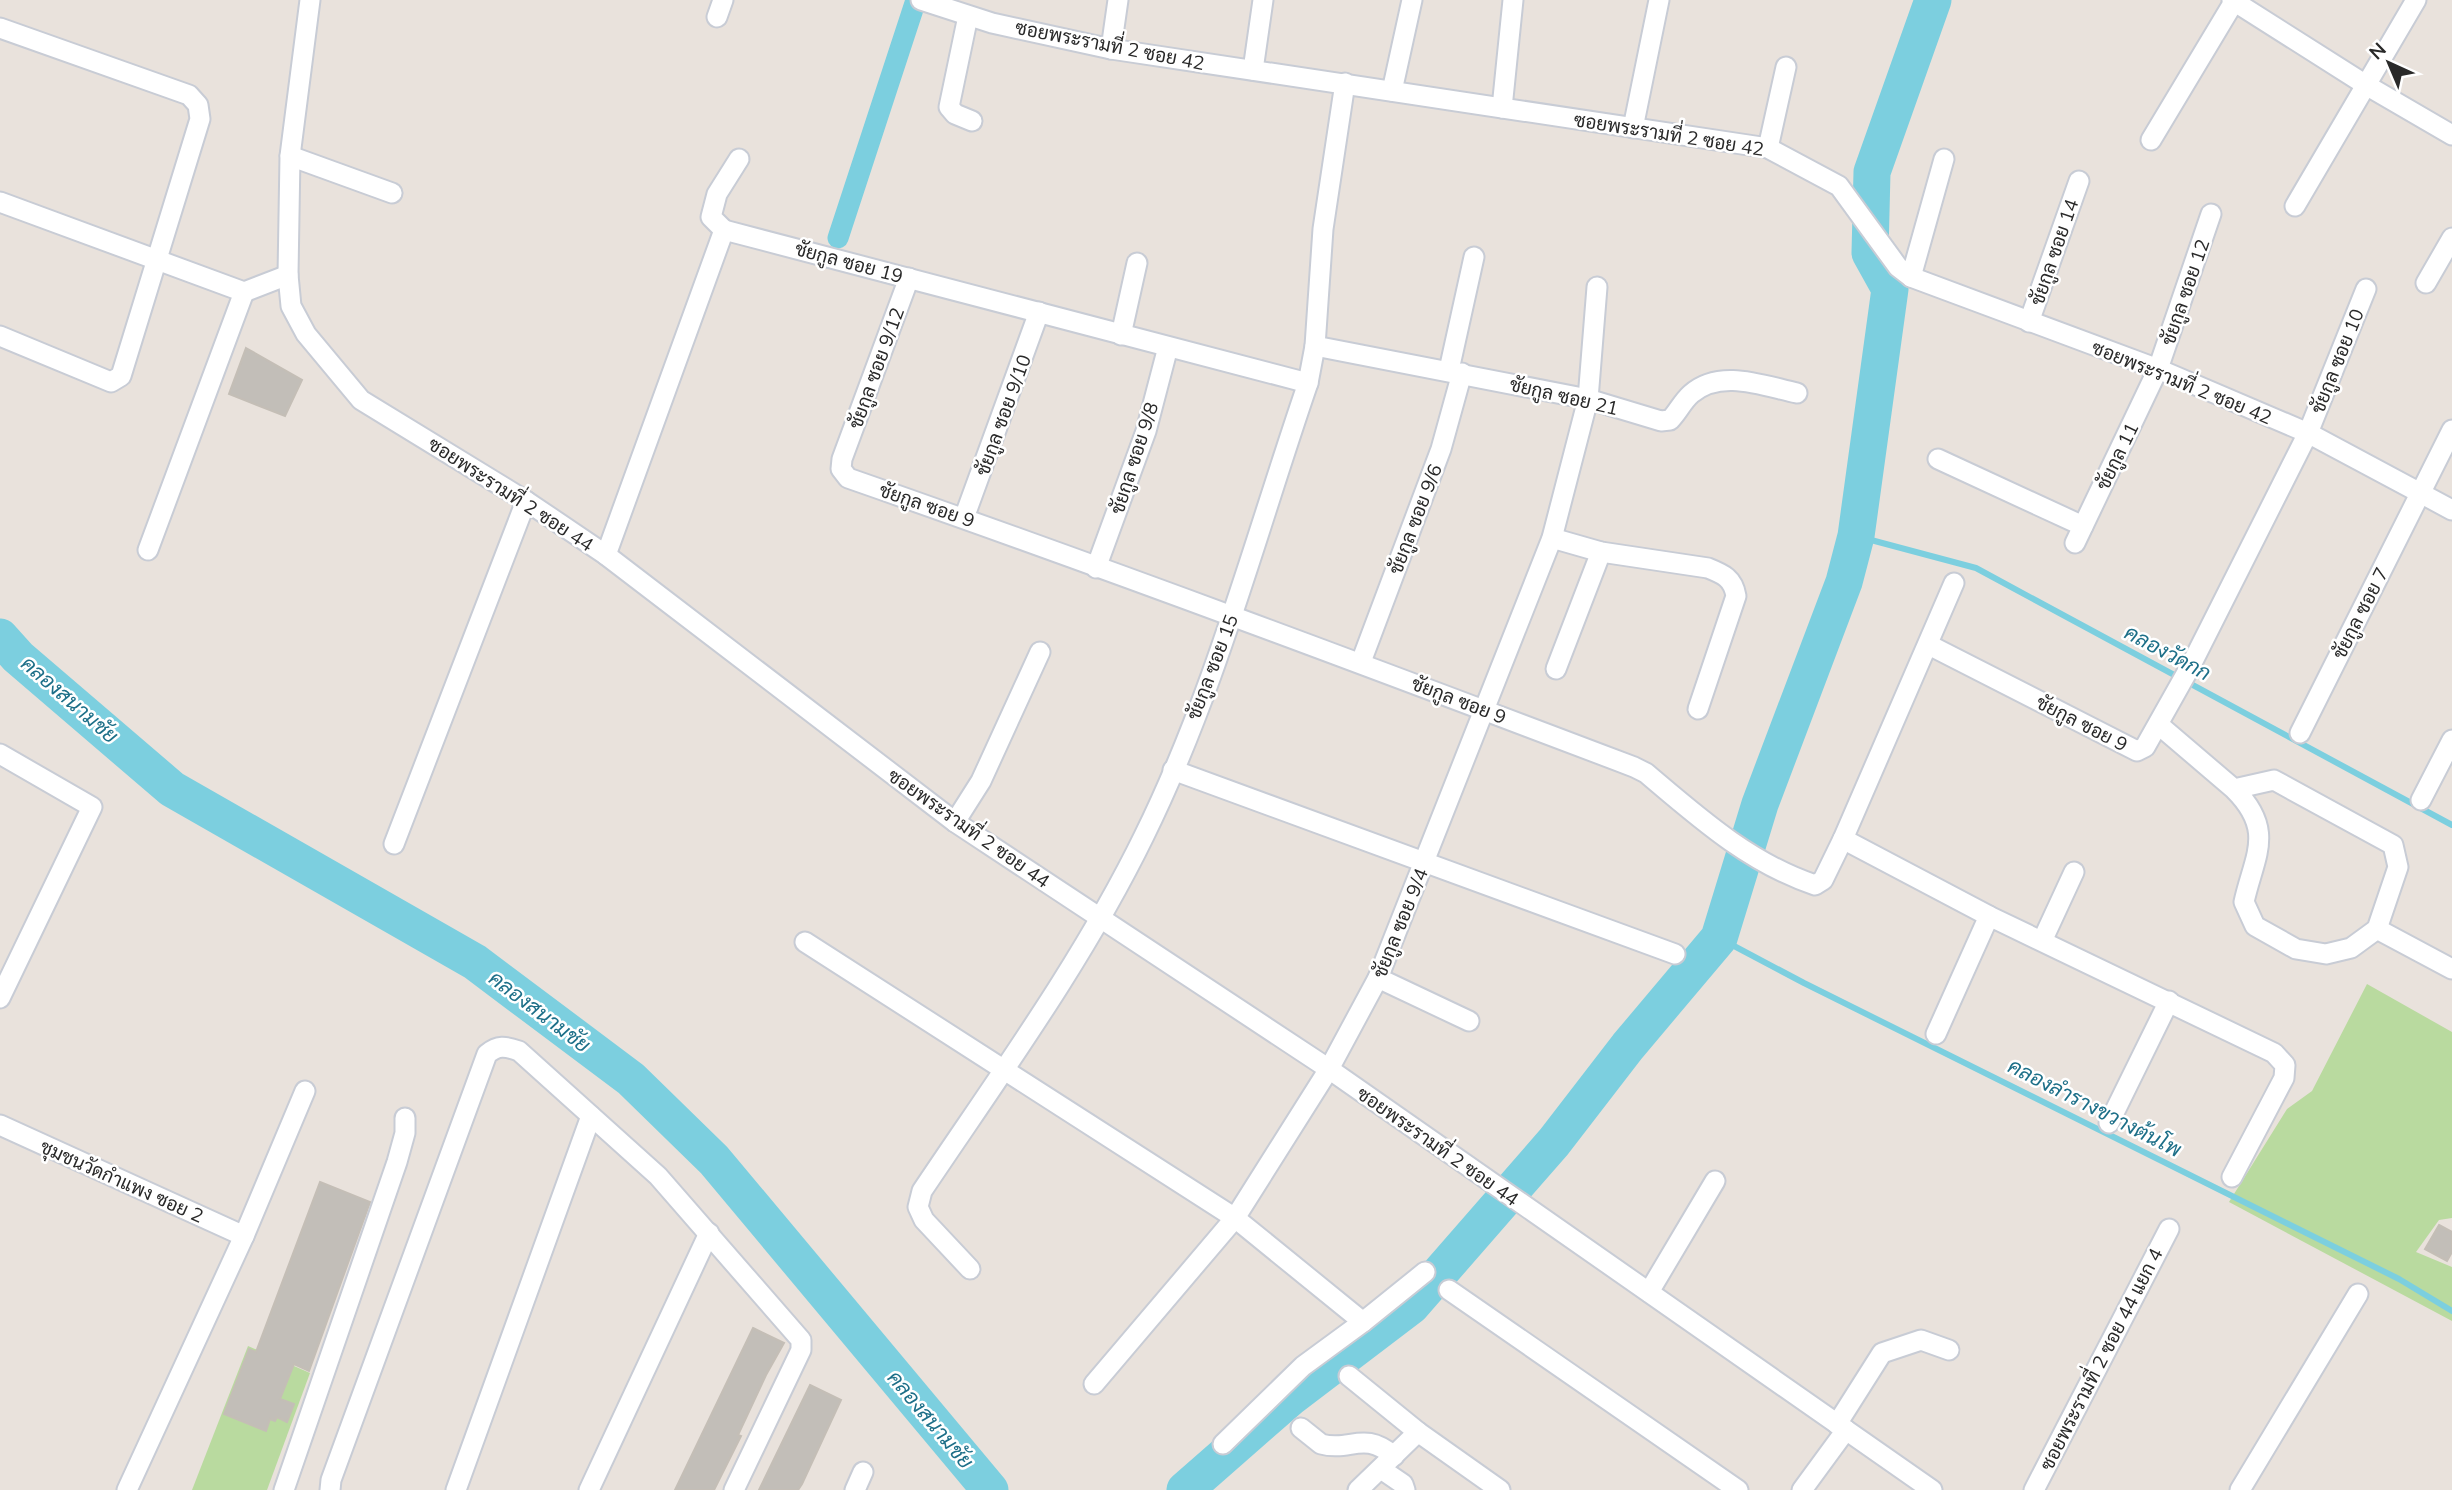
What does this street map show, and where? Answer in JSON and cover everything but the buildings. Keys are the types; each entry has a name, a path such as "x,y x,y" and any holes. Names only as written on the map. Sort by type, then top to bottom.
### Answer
{"street":[{"name":"ซอยพระรามที่ 2 ซอย 44","path":"310,0 289,156 288,275 291,306 306,334 361,400 526,501 606,555 955,822 1329,1069 1932,1490"},
{"path":"1111,49 1118,0"},
{"path":"1253,70 1263,0"},
{"path":"1392,91 1412,0"},
{"path":"1502,108 1513,0"},
{"path":"1633,128 1659,0"},
{"path":"2151,140 2234,0 2366,85 2452,135"},
{"path":"2295,206 2416,0"},
{"name":"ซอยพระรามที่ 2 ซอย 42","path":"923,1 968,16 1111,49 1768,148 1839,186 1891,258 1911,277 2158,369 2308,433 2452,510"},
{"path":"968,16 949,107 955,114 972,121"},
{"path":"0,28 189,95 198,105 200,119 128,353 117,380 111,382 0,336"},
{"path":"1768,148 1786,67"},
{"name":"ชัยกูล ซอย 15","path":"970,1269 924,1220 918,1206 922,1191 1101,919 1145,835 1233,614 1308,383 1315,346 1322,229 1346,83"},
{"path":"289,156 392,193"},
{"path":"606,555 724,230 711,217 712,206 739,159"},
{"path":"1911,277 1944,159"},
{"name":"ชัยกูล ซอย 14","path":"2029,322 2079,181"},
{"path":"0,202 244,292 288,275"},
{"name":"ชัยกูล ซอย 12","path":"2158,369 2211,214"},
{"name":"ชัยกูล ซอย 19","path":"724,230 1308,383"},
{"path":"2426,283 2452,238"},
{"name":"ชัยกูล ซอย 9/6","path":"1361,662 1441,449 1474,257"},
{"path":"1121,335 1137,263"},
{"name":"ชัยกูล ซอย 9/12","path":"842,459 909,278"},
{"name":"ชัยกูล ซอย 9/4","path":"1094,1384 1235,1218 1329,1069 1378,978 1552,538 1588,400 1597,288"},
{"name":"ชัยกูล ซอย 10","path":"2308,433 2367,289"},
{"path":"148,550 244,292"},
{"name":"ชัยกูล ซอย 9/10","path":"964,518 1039,312"},
{"name":"ชัยกูล ซอย 21","path":"1315,346 1588,400 1661,421 1670,420 1692,393 1704,385 1730,379 1797,393"},
{"name":"ชัยกูล ซอย 9/8","path":"1096,568 1146,431 1168,347"},
{"name":"ชัยกูล 11","path":"1938,459 2079,534 2158,369"},
{"name":"ชัยกูล ซอย 7","path":"2300,733 2452,430"},
{"name":"ชัยกูล ซอย 9","path":"1929,645 2137,751 2146,747 2190,667 2308,433"},
{"name":"ชัยกูล ซอย 9","path":"842,459 841,469 848,478 1096,568 1233,614 1646,773 1732,844 1815,885 1824,880 1843,839 1954,583"},
{"path":"394,844 526,501"},
{"path":"1552,538 1601,552 1708,568 1724,575 1734,584 1736,596 1698,709"},
{"path":"1556,669 1601,552"},
{"path":"955,822 981,781 1040,652"},
{"path":"2159,725 2247,801 2260,843 2258,863 2244,902 2255,926 2296,949 2326,954 2351,948 2377,929 2398,867 2393,845 2274,780 2234,789"},
{"path":"2421,800 2452,740"},
{"path":"0,754 92,807 0,998"},
{"path":"1173,769 1675,954"},
{"path":"1843,839 1989,916 2043,939 2274,1053 2286,1065 2284,1078 2232,1177"},
{"path":"2043,939 2074,872"},
{"path":"1936,1034 1989,916"},
{"path":"2377,929 2452,969"},
{"path":"805,942 1235,1218 1363,1322"},
{"path":"1378,978 1469,1021"},
{"path":"2109,1123 2169,1001"},
{"path":"330,1490 331,1480 487,1054 496,1047 507,1046 519,1051 658,1176 801,1340 800,1350 734,1490"},
{"path":"127,1490 244,1237 305,1091"},
{"path":"456,1490 592,1116"},
{"path":"284,1490 397,1162 405,1133 405,1118"},
{"name":"ชุมชนวัดกำแพง ซอย 2","path":"0,1125 244,1237"},
{"path":"1649,1292 1715,1181"},
{"name":"ซอยพระรามที่ 2 ซอย 44 แยก 4","path":"2034,1490 2169,1229"},
{"path":"589,1490 709,1233"},
{"path":"1223,1444 1303,1366 1424,1272"},
{"path":"1449,1290 1738,1490"},
{"path":"2240,1490 2358,1294"},
{"path":"1802,1490 1842,1427 1882,1353 1921,1340 1950,1350"},
{"path":"1349,1376 1418,1432 1500,1490"},
{"path":"1301,1428 1321,1444 1329,1446 1366,1442 1380,1445 1387,1462 1405,1490"},
{"path":"1359,1490 1418,1432"}],"green space":[{"path":"2367,984 2452,1032 2452,1218 2439,1220 2416,1252 2452,1267 2452,1321 2229,1202 2287,1109 2312,1091"},
{"path":"248,1346 310,1373 267,1490 192,1490"}],"waterway":[{"path":"838,238 916,0"},
{"path":"1185,1490 1290,1398 1411,1306 1554,1142 1628,1046 1719,938 1760,804 1844,582 1856,536 1890,289 1870,253 1872,172 1933,0"},
{"name":"คลองวัดกก","path":"1856,536 1976,568 2452,825"},
{"name":"คลองสนามชัย","path":"0,637 18,657 172,789 475,962 631,1079 714,1160 990,1490"},
{"name":"คลองลำรางขวางต้นโพ","path":"1719,938 1804,983 2399,1279 2452,1311"}]}
